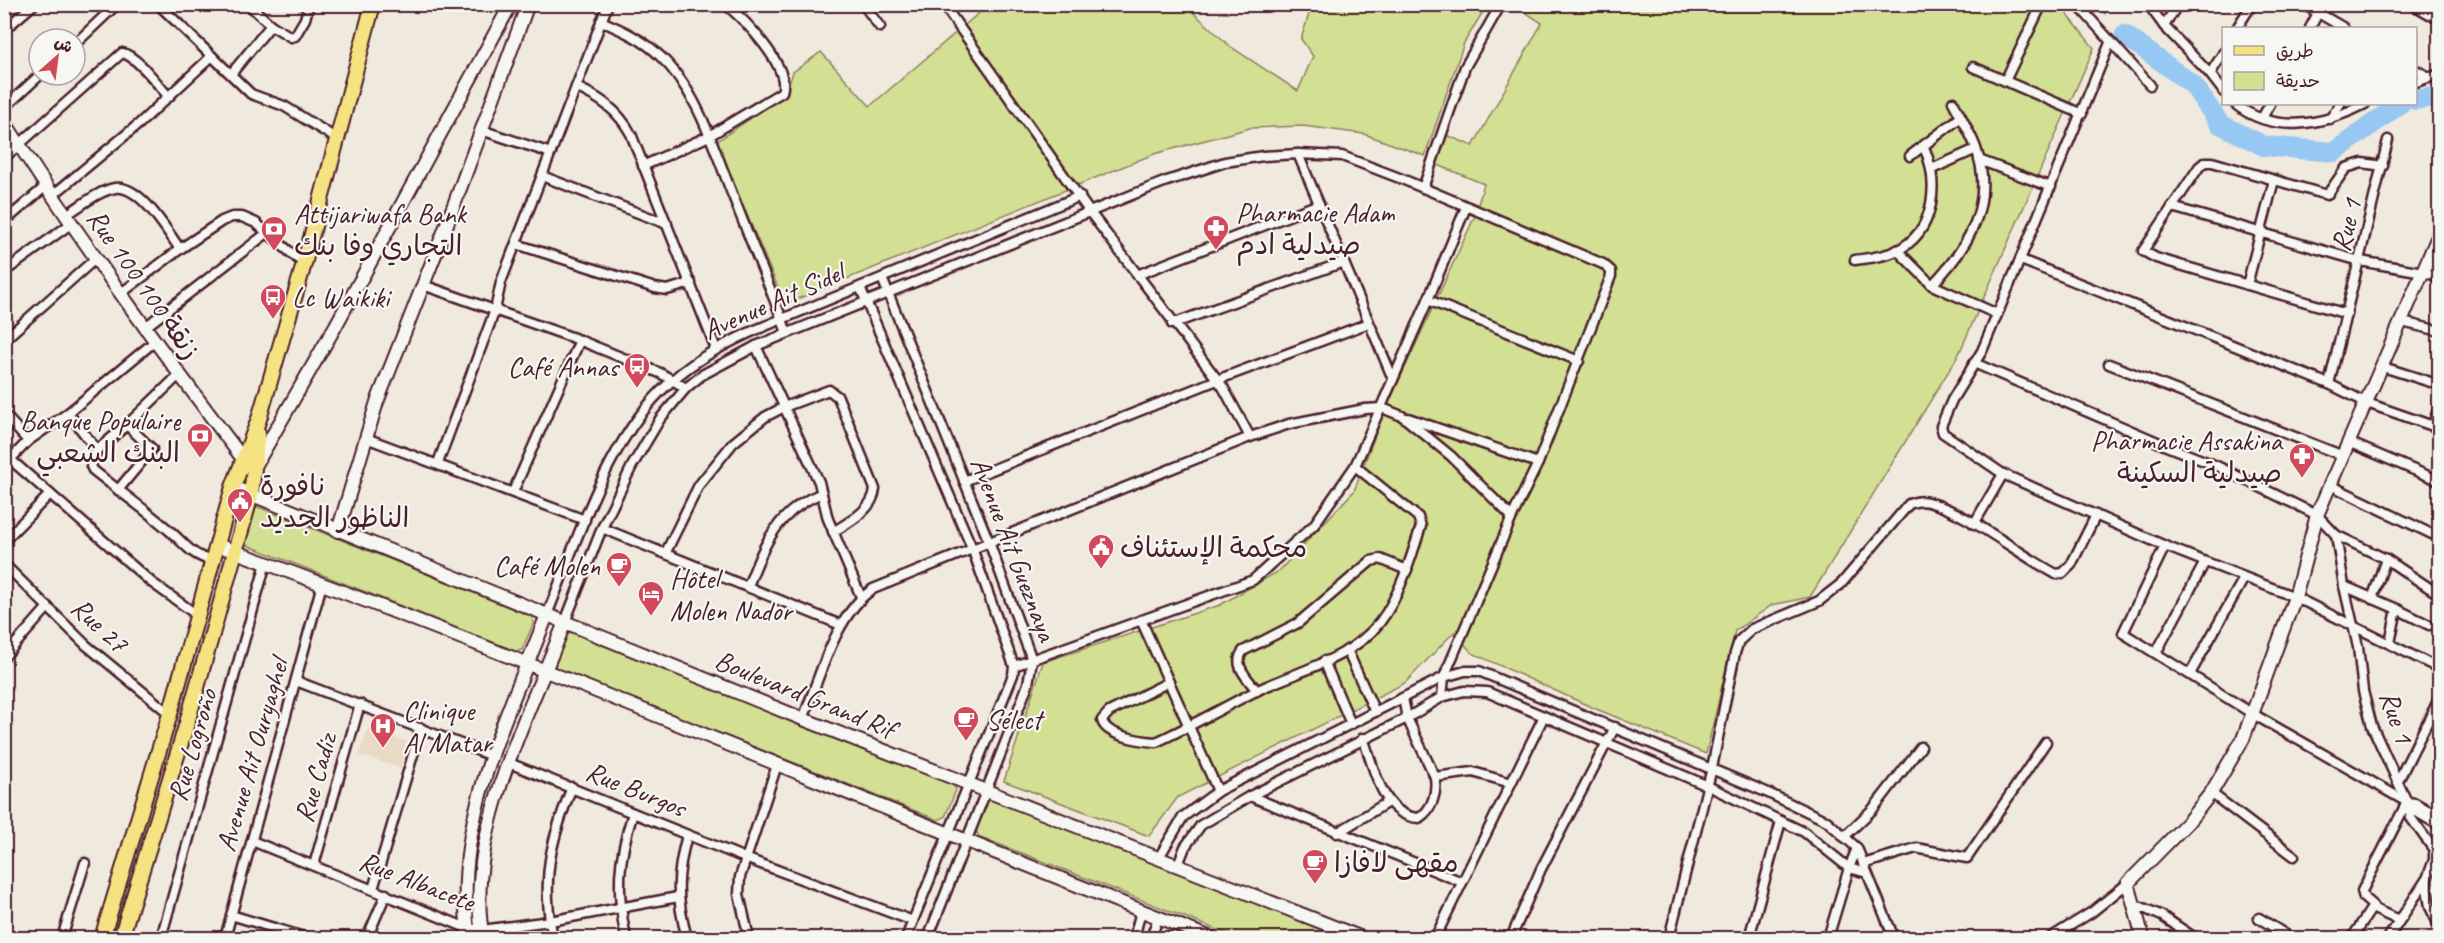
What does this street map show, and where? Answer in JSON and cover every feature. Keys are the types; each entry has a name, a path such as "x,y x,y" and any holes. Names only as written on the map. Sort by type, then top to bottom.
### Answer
{"main road":[{"path":"121,939 187,723 251,495 249,463 259,419 304,264 373,4"},
{"path":"102,939 170,714 233,487 249,463"}],"street":[{"path":"4,30 34,4"},
{"path":"87,33 117,4"},
{"path":"158,4 251,94 284,106 337,139"},
{"path":"248,4 271,25 286,35 295,36 305,19 309,4"},
{"path":"249,463 335,327 511,4"},
{"path":"338,531 377,402 528,4"},
{"path":"438,463 495,310 501,282 608,4"},
{"path":"643,166 709,136 780,96 784,87 783,78 760,39 725,4"},
{"path":"863,4 880,27"},
{"path":"943,4 1089,211 1172,324 1228,394 1250,437"},
{"path":"1423,188 1461,77 1501,4"},
{"path":"2005,81 2042,4"},
{"path":"2077,4 2150,85"},
{"path":"2148,4 2164,26 2210,74 2222,91"},
{"path":"2164,26 2178,4"},
{"path":"2238,27 2252,4"},
{"path":"2303,4 2342,27"},
{"path":"2412,4 2439,20"},
{"path":"2311,27 2318,13"},
{"path":"601,21 639,39 660,56 679,78 691,97 709,136 787,333"},
{"path":"231,74 271,25"},
{"path":"2110,42 2021,260 1974,363 1942,421 1943,433 2003,474 2165,546 2295,597 2439,669"},
{"path":"4,158 122,53 135,59 169,97"},
{"path":"2210,74 2222,54"},
{"path":"4,222 140,123 212,56"},
{"path":"1973,67 2082,114"},
{"path":"2417,71 2429,77"},
{"path":"2417,81 2439,74"},
{"path":"4,108 27,87"},
{"path":"576,87 612,107 623,120 668,224 716,349"},
{"path":"1932,285 1960,254 1971,235 1979,209 1982,181 1979,160 1953,102"},
{"path":"2237,105 2262,118 2284,124 2330,119 2364,105"},
{"path":"2262,118 2269,105"},
{"path":"2330,119 2339,105"},
{"path":"1910,156 1961,117"},
{"name":"Rue 100 زنقة 100","path":"4,121 153,342 249,463"},
{"path":"481,130 551,153"},
{"name":"Rue 1","path":"2329,384 2388,140"},
{"path":"1855,260 1876,258 1897,250 1911,239 1929,212 1933,196 1932,169 1923,145"},
{"path":"1932,169 1976,150"},
{"path":"1298,154 1393,379"},
{"name":"Avenue Ait Sidel","path":"565,622 602,528 646,440 686,388 716,366 787,333 888,295 1089,211 1164,182 1225,162 1263,156 1298,154 1342,156 1423,188 1609,268 1611,276 1580,361"},
{"path":"1979,160 2051,187"},
{"path":"2347,314 2156,258 2143,251 2199,167 2205,162 2212,162 2327,195 2346,168 2362,163 2383,166"},
{"path":"542,176 668,224"},
{"path":"2247,285 2274,180"},
{"path":"4,272 69,219 105,192 114,188 126,189 144,200 180,249"},
{"name":"Avenue Ait Sidel","path":"547,615 612,460 628,432 651,401 673,380 716,349 782,318 1080,196"},
{"path":"1137,275 1319,204"},
{"path":"1014,666 1253,580 1314,525 1355,466 1382,408 1466,207"},
{"path":"2172,207 2360,261 2439,277"},
{"path":"120,294 180,249 222,221 232,217 250,219 304,264"},
{"path":"2050,939 2092,912 2128,883 2188,822 2211,793 2243,739 2295,597 2317,515 2341,455 2383,367 2439,232"},
{"path":"144,328 267,234"},
{"path":"516,244 655,288 667,290 691,283"},
{"path":"1897,250 1932,285 1997,314"},
{"path":"4,340 95,259"},
{"path":"2021,260 2329,384 2367,403 2436,428 2439,403"},
{"path":"1172,324 1344,262"},
{"name":"Avenue Ait Gueznaya","path":"882,278 989,542 1032,660 1025,692 928,939"},
{"path":"423,285 580,340 673,380 686,388"},
{"name":"Avenue Ait Gueznaya","path":"860,287 972,548 1014,666 1013,675 906,939"},
{"path":"1428,300 1580,361 1444,677 1442,698"},
{"path":"2402,322 2439,331"},
{"path":"964,481 1217,380 1370,323"},
{"path":"513,492 580,340"},
{"path":"153,342 68,413 28,441 8,463 50,494 151,582 197,615"},
{"path":"756,346 822,493 824,509 861,597"},
{"path":"1974,363 2217,466 2317,515 2336,535 2386,559 2439,595"},
{"path":"2109,364 2341,455"},
{"path":"2383,367 2439,385"},
{"path":"179,375 97,450 92,463 93,470 173,533 191,552 212,561"},
{"path":"666,552 690,500 722,455 746,431 784,407 825,391 832,391 838,397 874,483 875,495 865,509 833,532"},
{"path":"803,719 841,625 861,597 889,582 1250,437 1289,424 1347,411 1382,408 1538,463"},
{"path":"68,413 97,450"},
{"path":"4,414 28,441"},
{"path":"1402,416 1451,456 1512,517"},
{"path":"118,490 152,449 127,425"},
{"path":"366,438 438,463 585,520"},
{"path":"2348,442 2439,481"},
{"path":"1169,682 1109,712 1102,720 1103,725 1108,730 1144,742 1156,742 1257,691 1347,650 1364,639 1382,621 1407,570 1421,526 1418,517 1355,466"},
{"path":"1974,524 2003,474"},
{"path":"2330,485 2439,538"},
{"name":"Boulevard Grand Rif","path":"233,487 803,719 1362,939"},
{"path":"748,586 773,530 795,507 822,493"},
{"path":"4,541 50,494"},
{"path":"1670,939 1708,786 1735,653 1744,634 1819,601 1841,584 1910,504 1917,501 1927,502 1974,524 2055,574 2063,573 2071,565 2096,515"},
{"path":"602,528 666,552 841,625"},
{"name":"Rue 1","path":"2336,535 2352,627 2358,647 2363,691 2372,726 2398,781 2415,826 2434,850 2434,860 2427,879 2427,898 2439,927"},
{"path":"217,545 546,672 1210,939"},
{"path":"2165,546 2123,633 2253,714 2407,802 2415,811 2439,826"},
{"path":"1257,691 1239,667 1239,656 1243,651 1298,623 1371,561 1380,559 1407,570"},
{"path":"2372,599 2386,559"},
{"path":"2156,653 2205,562"},
{"name":"Rue Logroño","path":"161,939 266,563"},
{"name":"Rue 27","path":"4,564 107,663 170,714"},
{"path":"2190,675 2244,578"},
{"name":"Avenue Ait Ouryaghel","path":"225,939 322,584"},
{"path":"2344,586 2430,625"},
{"path":"4,657 48,607"},
{"path":"2390,643 2397,609"},
{"path":"468,933 468,855 476,810 492,756 547,615"},
{"path":"1141,620 1218,791"},
{"path":"483,934 480,893 488,826 509,763 565,622"},
{"path":"1347,650 1375,712"},
{"path":"1324,661 1351,724"},
{"path":"1158,859 1183,817 1218,791 1444,677 1464,671 1479,671 1712,768 1827,821 1857,848 1894,939"},
{"path":"296,681 492,756"},
{"path":"1177,867 1185,847 1201,825 1250,796 1363,738 1407,718 1442,698 1464,691 1487,692 1708,786 1804,832 1849,868 1867,873"},
{"path":"2398,781 2439,697"},
{"path":"1363,738 1388,802 1405,814 1419,818 1425,814 1434,797 1435,777 1407,718 1402,698"},
{"name":"Rue Cadiz","path":"314,865 360,704"},
{"path":"1435,939 1544,716"},
{"path":"1511,939 1541,869 1615,727"},
{"path":"374,889 421,728"},
{"path":"1863,864 1916,848 1967,858 2046,742"},
{"path":"1844,837 1873,809 1921,747"},
{"name":"Rue Burgos","path":"509,763 745,858 913,921"},
{"path":"749,939 739,894 740,877 777,765"},
{"path":"1435,777 1473,772 1511,783"},
{"path":"553,939 546,889 548,868 554,835 572,788"},
{"path":"2211,793 2294,856"},
{"path":"1250,796 1462,882"},
{"path":"1337,832 1388,802"},
{"path":"2407,802 2415,803 2439,815"},
{"path":"2403,917 2396,919 2372,908 2372,904 2364,898 2362,891 2407,802"},
{"path":"626,939 620,908 618,877 621,856 633,813"},
{"path":"1749,939 1780,821"},
{"path":"687,835 680,865 678,897 687,939"},
{"name":"Rue Albacete","path":"252,841 386,894 468,933 483,934 678,897"},
{"path":"1828,939 1857,848"},
{"path":"62,939 85,863"},
{"path":"2388,939 2427,879"},
{"path":"2128,883 2143,939"},
{"path":"367,939 386,894"},
{"path":"2134,904 2162,916 2195,939"},
{"path":"2352,939 2372,908"},
{"path":"1134,939 1141,911"},
{"path":"231,915 308,939"},
{"path":"1151,939 1158,918"},
{"path":"2259,918 2291,939"}],"shaded area":[{"name":"Clinique Al Matar","path":"368,729 407,742 400,768 359,755"}],"green space":[{"path":"976,5 1185,5 1231,47 1298,91 1313,56 1301,39 1309,14 1300,5 1487,5 1464,43 1425,156 1364,134 1303,126 1250,128 1154,154 785,304 716,142 785,95 793,72 821,52 870,106 980,12"},
{"path":"1514,5 2060,5 2094,48 1958,356 1810,597 1772,605 1735,631 1706,754 1589,706 1472,653 1454,632 1405,683 1178,797 1149,836 1004,781 1043,662 1220,605 1279,571 1354,491 1380,422 1474,218 1484,184 1433,163 1444,134 1473,146 1542,23"},
{"path":"256,506 530,615 534,622 522,650 515,651 247,545 244,542 252,507"},
{"path":"571,631 952,782 956,790 945,817 938,820 556,668 554,663 567,632"},
{"path":"994,799 1342,938 1238,938 978,836 976,829 987,801"}],"waterway":[{"path":"2099,4 2105,13"},
{"path":"2125,35 2193,85 2220,124 2264,146 2334,152 2399,105"},
{"path":"2417,100 2440,96"}],"place":[{"name":"Pharmacie Adam صيدلية ادم","path":"1216,251"},
{"name":"Attijariwafa Bank التجاري وفا بنك","path":"274,252"},
{"name":"Lc Waikiki","path":"273,320"},
{"name":"Café Annas","path":"637,389"},
{"name":"Banque Populaire البنك الشعبي","path":"200,459"},
{"name":"Pharmacie Assakina صيدلية السكينة","path":"2302,479"},
{"name":"نافورة الناظور الجديد","path":"240,524"},
{"name":"محكمة الإستئناف","path":"1101,570"},
{"name":"Café Molen","path":"619,588"},
{"name":"Hôtel Molen Nador","path":"651,617"},
{"name":"Sélect","path":"966,742"},
{"name":"Clinique Al Matar","path":"383,749"},
{"name":"مقهى لافازا","path":"1315,885"}]}
